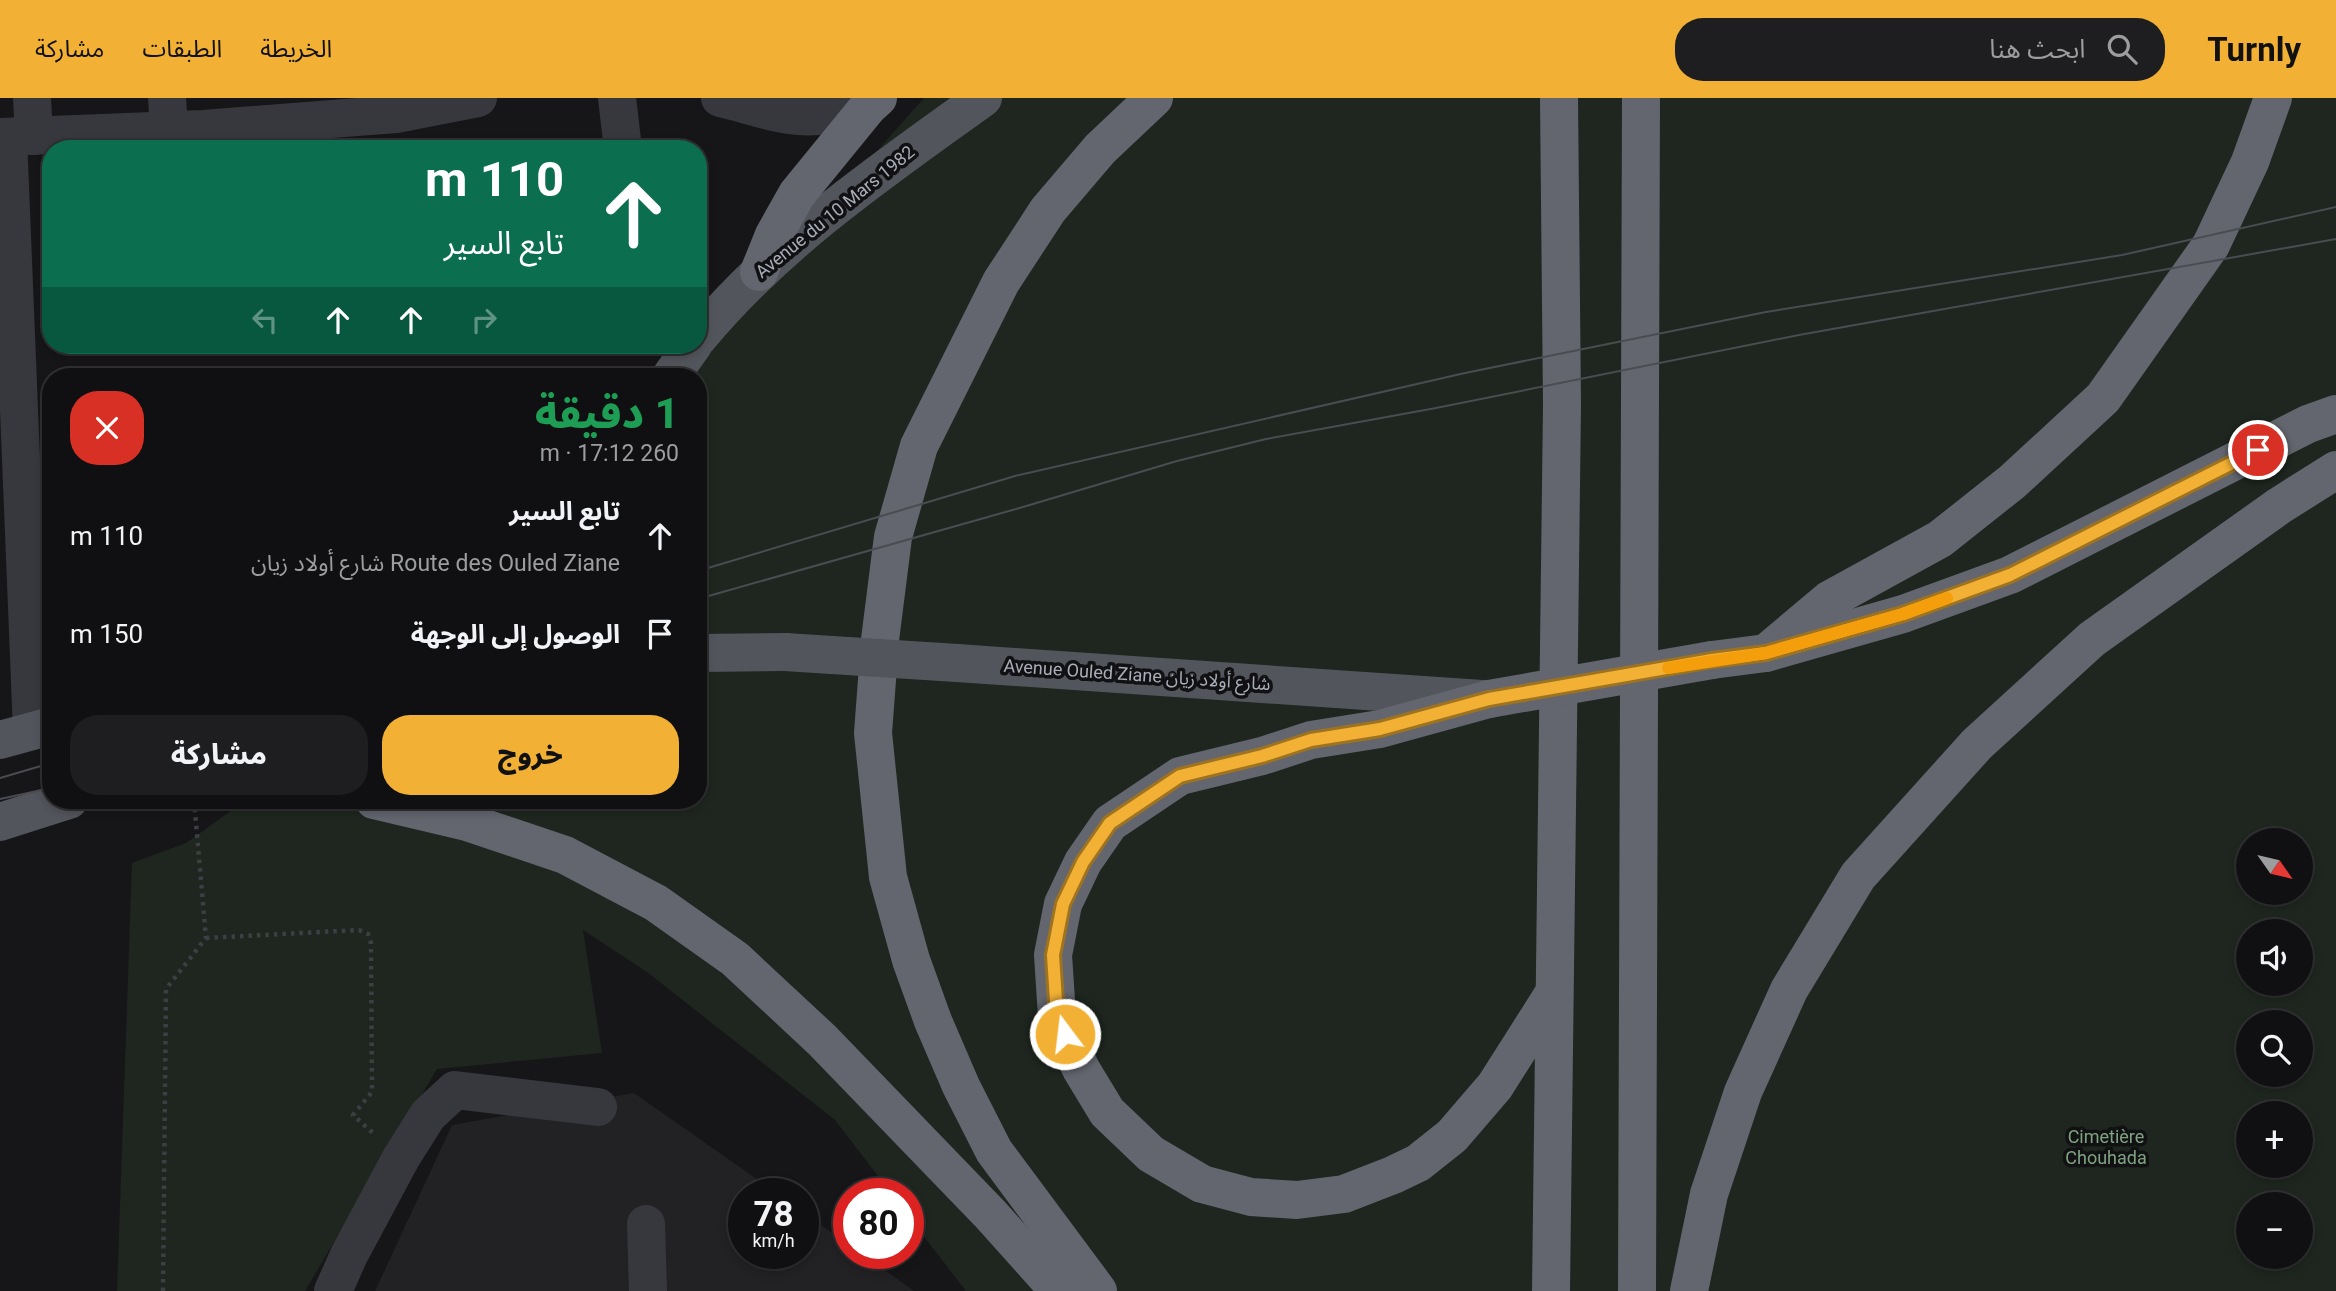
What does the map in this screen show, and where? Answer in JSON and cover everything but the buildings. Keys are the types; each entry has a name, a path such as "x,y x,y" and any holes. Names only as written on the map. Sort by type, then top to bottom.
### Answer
{"highway":[{"path":"1098,1291 994,1151 961,1086 933,1021 911,961 888,877 873,733 880,640 893,537 919,446 1001,282 1048,210 1100,149 1154,98"},
{"path":"1551,1291 1562,405 1559,98"},
{"path":"1637,1291 1641,98"},
{"path":"1766,653 1829,600 1940,539 2012,482 2103,398 2211,245 2250,162 2273,98"},
{"path":"759,272 797,194 873,102"},
{"path":"1554,993 1495,1086 1452,1136 1418,1163 1393,1175 1344,1194 1297,1200 1251,1196 1202,1184 1151,1154 1107,1112 1081,1069 1057,1016 1053,955 1063,904 1083,862 1110,823 1180,776 1262,756 1311,740 1380,729 1489,699 1766,653 1903,614 2010,575 2308,424 2336,414"},
{"path":"1689,1291 1709,1194 1743,1092 1789,990 1858,876 1978,744 2092,639 2279,506 2336,470"},
{"path":"412,809 467,822 565,855 656,903 735,959 868,1087 1059,1291"}],"main road":[{"name":"Avenue du 10 Mars 1982","path":"710,310 830,213 983,98"},
{"name":"Avenue Ouled Ziane شارع أولاد زيان","path":"707,653 785,652 1489,699"},
{"path":"0,822 42,809"}],"street":[{"path":"28,732 11,473 14,136 32,98"},
{"path":"14,136 186,126 478,98"},
{"path":"617,98 622,140"},
{"path":"720,98 754,109 788,115 816,116 873,102"},
{"path":"333,1291 349,1255 401,1158 428,1115 454,1090 598,1107"},
{"path":"646,1224 648,1291"}],"path":[{"path":"163,1291 166,989 206,939 195,809"},
{"path":"206,939 359,930 368,933 371,943 372,1092 353,1115 401,1158"}],"shaded area":[{"path":"634,1093 756,1178 728,1178 728,1269 819,1269 819,1223 833,1234 833,1269 883,1269 914,1291 375,1291 452,1125"}],"green space":[{"name":"Cimetière Chouhada","path":"924,98 2336,98 2336,1291 966,1291 924,1237 924,1178 879,1178 835,1120 647,972 583,930 602,1053 437,1069 305,1291 117,1291 132,863 186,843 233,809 707,809 707,368 697,368 788,251"}],"tram line":[{"path":"707,568 1015,476 1465,373 1766,312 2122,255 2336,207"},
{"path":"707,596 1177,461 1266,439 1436,408 1799,335 2336,239"},
{"path":"0,778 42,766"},
{"path":"0,799 42,790"}],"slow traffic":[{"path":"1668,668 1766,653 1903,614 1947,598"}],"route":[{"path":"1065,1034 1057,1016 1053,955 1063,904 1083,862 1110,823 1180,776 1262,756 1311,740 1380,729 1489,699 1766,653 1903,614 2010,575 2258,450"}]}
